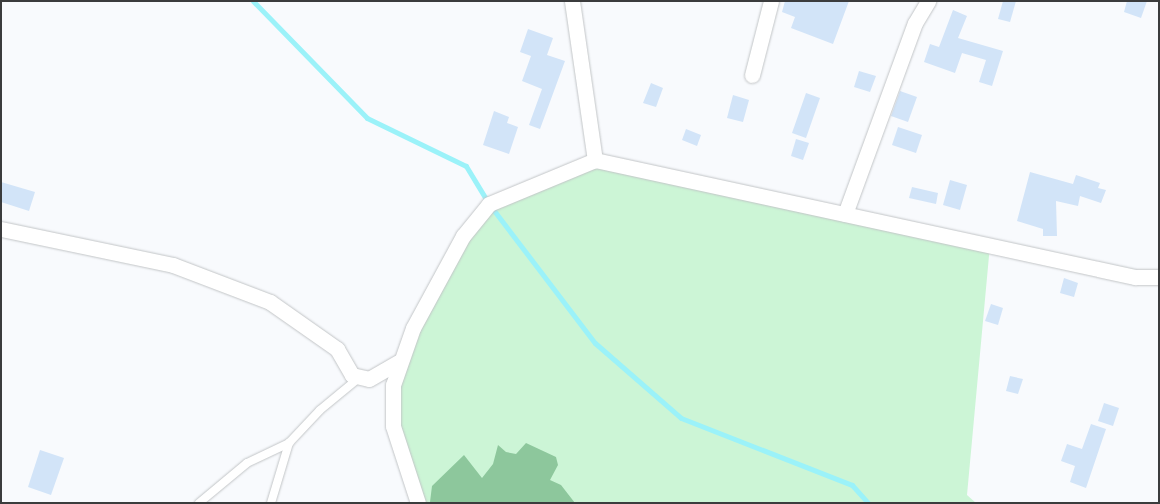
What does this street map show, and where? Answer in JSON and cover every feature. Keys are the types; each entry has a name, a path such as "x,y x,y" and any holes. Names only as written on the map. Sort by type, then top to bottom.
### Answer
{"street":[{"path":"572,1 595,160"},
{"path":"752,75 771,1"},
{"path":"845,214 915,23 928,1"},
{"path":"418,503 393,426 393,385 399,362 412,328 463,236 489,204 595,160 1135,276 1159,277"},
{"path":"1,229 173,265 270,302 337,349 352,375 369,379 399,362"}],"lane":[{"path":"199,503 248,463 288,443 320,410 360,377"},
{"path":"270,503 288,443"}],"green space":[{"path":"595,160 990,245 967,495 976,503 418,503 393,426 399,362 489,204"},
{"path":"526,443 556,457 558,465 550,480 561,485 575,503 430,502 432,486 464,455 482,478 493,464 498,445 506,452 516,454"}],"building":[{"path":"785,1 849,1 833,44 791,28 795,17 782,12"},
{"path":"1003,1 1016,1 1010,22 998,19"},
{"path":"1127,1 1147,1 1141,18 1124,12"},
{"path":"953,10 967,16 958,38 1003,51 992,86 979,82 986,60 962,53 955,73 924,62 930,44 939,47"},
{"path":"528,29 553,38 547,55 565,61 540,129 529,125 542,89 522,81 531,56 520,52"},
{"path":"859,71 876,76 870,92 854,87"},
{"path":"651,83 663,88 656,107 643,103"},
{"path":"900,91 917,97 908,122 891,116"},
{"path":"806,93 820,98 806,138 792,133"},
{"path":"733,95 749,100 743,122 727,118"},
{"path":"494,111 509,117 507,123 518,127 509,154 483,145"},
{"path":"898,127 922,135 916,153 892,145"},
{"path":"686,129 701,135 697,146 682,140"},
{"path":"796,139 809,143 803,160 791,156"},
{"path":"1030,172 1073,184 1076,175 1100,183 1098,188 1106,190 1101,203 1080,196 1078,206 1056,201 1057,236 1043,236 1043,229 1017,221"},
{"path":"950,180 967,185 960,210 943,205"},
{"path":"1,182 35,192 29,211 1,202"},
{"path":"912,187 938,193 936,204 909,198"},
{"path":"1064,278 1078,283 1074,297 1060,293"},
{"path":"991,304 1003,308 998,325 985,321"},
{"path":"1010,376 1023,379 1018,394 1006,391"},
{"path":"1104,403 1119,408 1113,426 1098,421"},
{"path":"1091,424 1106,429 1086,488 1070,482 1075,466 1061,461 1067,444 1082,449"},
{"path":"40,450 64,458 51,495 28,487"}],"waterway":[{"path":"253,1 367,118 466,166 489,204 595,343 681,418 852,485 868,503"}]}
